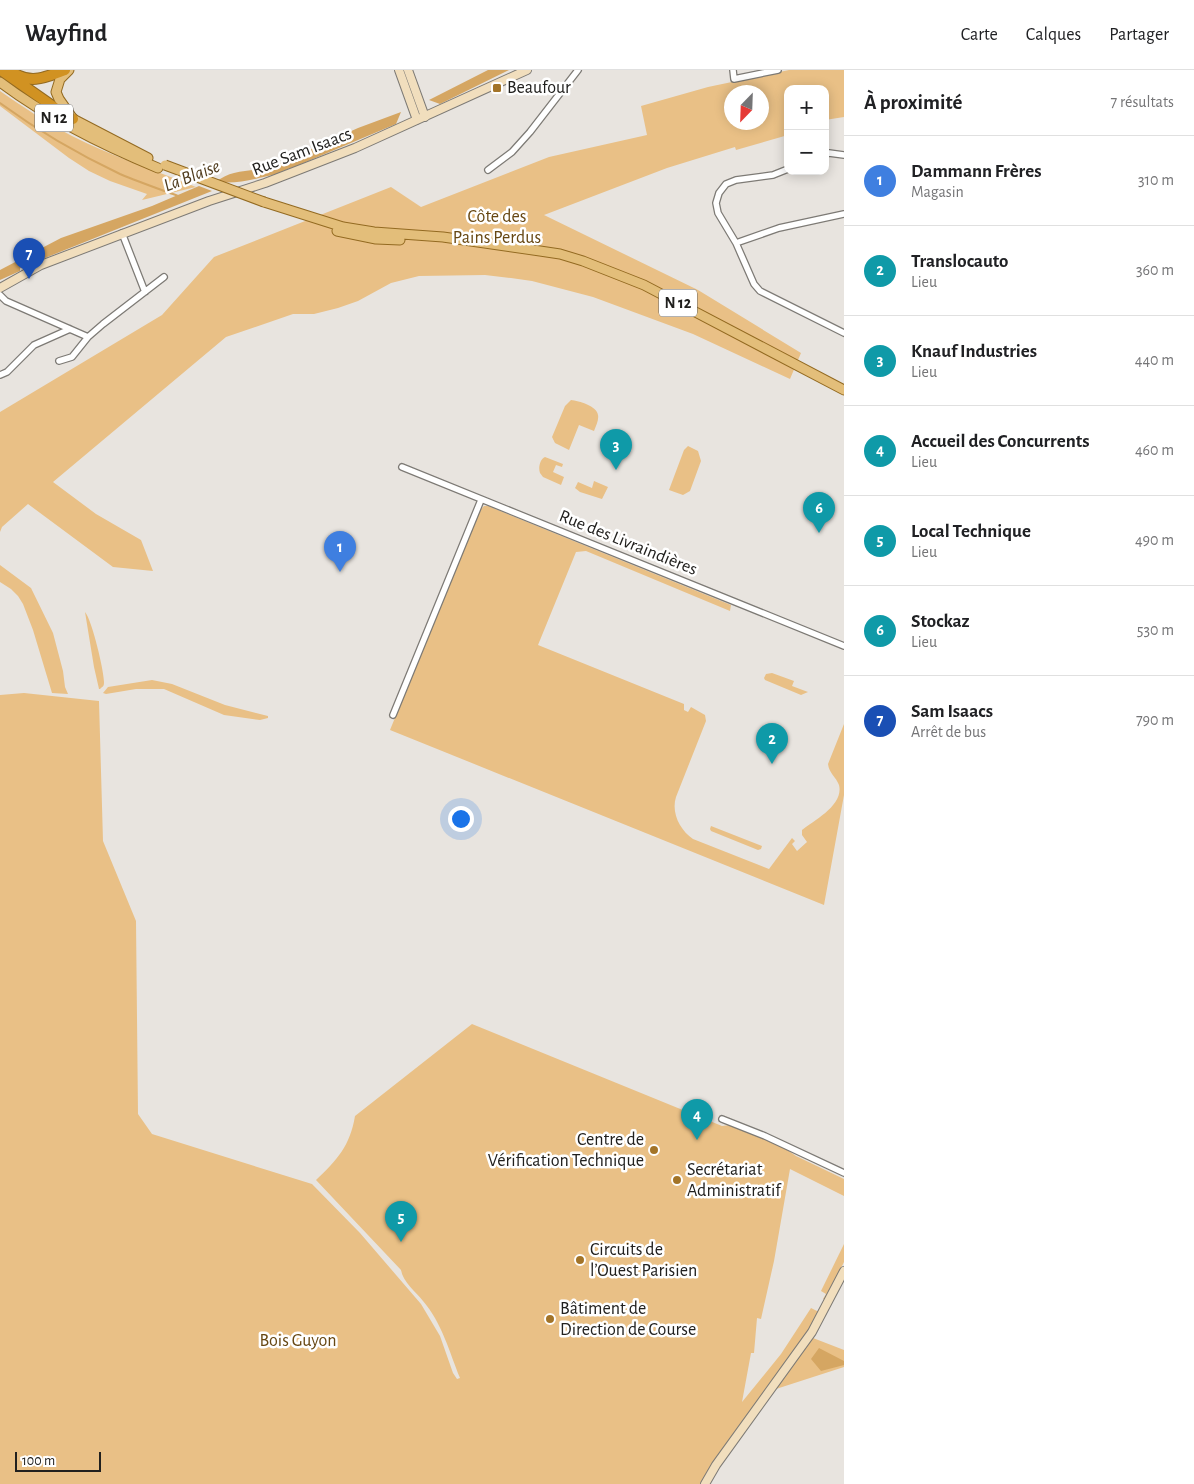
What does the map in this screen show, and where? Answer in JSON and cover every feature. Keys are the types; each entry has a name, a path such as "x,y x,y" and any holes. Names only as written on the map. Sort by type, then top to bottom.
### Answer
{"highway":[{"name":"N 12","path":"0,70 73,119"},
{"path":"9,70 21,77 33,80 65,70"}],"main road":[{"path":"70,70 60,80 56,92 73,119"},
{"path":"399,70 421,118"},
{"path":"408,70 421,118"},
{"name":"Rue Sam Isaacs","path":"0,288 40,265 122,233 337,155 527,70"},
{"name":"N 12","path":"0,82 56,120 110,148 260,203 343,227 374,232 443,237 560,254 626,277 844,390"},
{"name":"N 12","path":"73,119 161,166"},
{"path":"705,1484 716,1465 812,1332 844,1271"}],"street":[{"path":"488,170 512,152 530,132 578,70"},
{"path":"733,70 734,79 778,70"},
{"path":"829,153 844,155"},
{"path":"784,170 736,180 726,184 716,202 718,213 736,243 754,284 760,291 844,333"},
{"path":"736,243 779,228 844,214"},
{"path":"122,233 145,292"},
{"path":"59,360 72,357 88,336 164,278"},
{"path":"0,295 6,301 88,336"},
{"path":"0,375 7,372 34,345 70,328"},
{"name":"Rue des Livraindières","path":"402,467 844,646"},
{"path":"393,715 481,500"},
{"path":"722,1119 765,1136 844,1173"}],"green space":[{"name":"Côte des Pains Perdus","path":"789,70 844,70 844,117 829,119 829,85 784,85 784,136 736,150 735,147 667,168 544,215 698,290 801,353 790,379 693,334 593,297 532,281 511,278 485,275 419,276 391,283 358,301 338,308 314,314 293,314 226,337 53,482 96,514 141,540 153,571 113,567 28,504 2,527 0,532 0,412 162,315 214,257 391,187 421,207 549,157 647,135 641,106 708,87"},
{"path":"0,91 35,115 72,136 196,187 142,200 147,194 110,181 89,171 0,106"},
{"path":"571,400 591,407 597,412 598,417 594,431 579,425 569,450 555,443 552,437 565,406"},
{"path":"688,446 698,451 701,461 690,491 683,495 669,490 684,450"},
{"path":"545,457 563,464 562,467 556,465 553,472 564,477 561,485 543,477 540,473 540,464"},
{"path":"594,481 608,487 602,499 580,492 575,488 578,482 592,488"},
{"path":"484,506 731,605 730,611 586,551 576,552 538,645 684,704 684,710 688,712 691,707 705,715 706,721 675,803 678,821 684,831 693,839 769,869 792,838 795,841 792,844 797,851 807,842 802,835 802,830 821,817 837,799 839,785 828,764 844,724 844,795 824,905 390,730 480,510"},
{"path":"0,565 31,588 53,633 68,694 52,693 23,604 11,589 0,582"},
{"path":"85,612 94,635 102,668 104,684 100,689 94,667"},
{"path":"772,673 794,681 792,686 808,692 801,695 765,680 766,674"},
{"path":"152,680 172,684 225,705 268,716 268,718 260,720 224,715 164,689 136,689 103,693 108,687"},
{"name":"Bois Guyon","path":"24,693 99,701 103,841 136,921 138,1114 152,1134 312,1184 360,1233 421,1304 440,1336 453,1373 457,1379 460,1378 440,1328 430,1310 407,1283 401,1270 316,1180 342,1152 350,1136 355,1116 472,1024 722,1126 730,1125 783,1147 796,1156 844,1179 844,1196 790,1169 774,1261 761,1319 757,1318 754,1353 751,1353 742,1402 781,1354 811,1308 819,1312 810,1329 702,1484 0,1484 0,695"},
{"path":"711,826 762,846 761,849 758,850 711,831"},
{"path":"844,1244 844,1262 825,1300 823,1299 826,1294 821,1291"},
{"path":"813,1338 844,1350 844,1367 776,1389"}],"shaded area":[{"path":"488,70 509,70 440,104 429,100"},
{"path":"401,112 396,124 278,173 237,182 216,181 227,175 276,165 315,148 315,145 318,146"},
{"path":"199,186 212,191 20,268 20,271 0,280 0,270 61,238 152,206"},
{"path":"819,1348 844,1361 844,1365 821,1371 811,1359"}],"waterway":[{"name":"La Blaise","path":"0,103 43,132 89,158 120,174 178,196"}],"place":[{"name":"Beaufour","path":"497,88"},
{"name":"Sam Isaacs","path":"29,279"},
{"name":"Knauf Industries","path":"616,470"},
{"name":"Stockaz","path":"819,533"},
{"name":"Dammann Frères","path":"340,572"},
{"name":"Translocauto","path":"772,764"},
{"name":"Accueil des Concurrents","path":"697,1140"},
{"name":"Centre de Vérification Technique","path":"654,1150"},
{"name":"Secrétariat Administratif","path":"677,1180"},
{"name":"Local Technique","path":"401,1242"},
{"name":"Circuits de l’Ouest Parisien","path":"580,1260"},
{"name":"Bâtiment de Direction de Course","path":"550,1319"}]}
